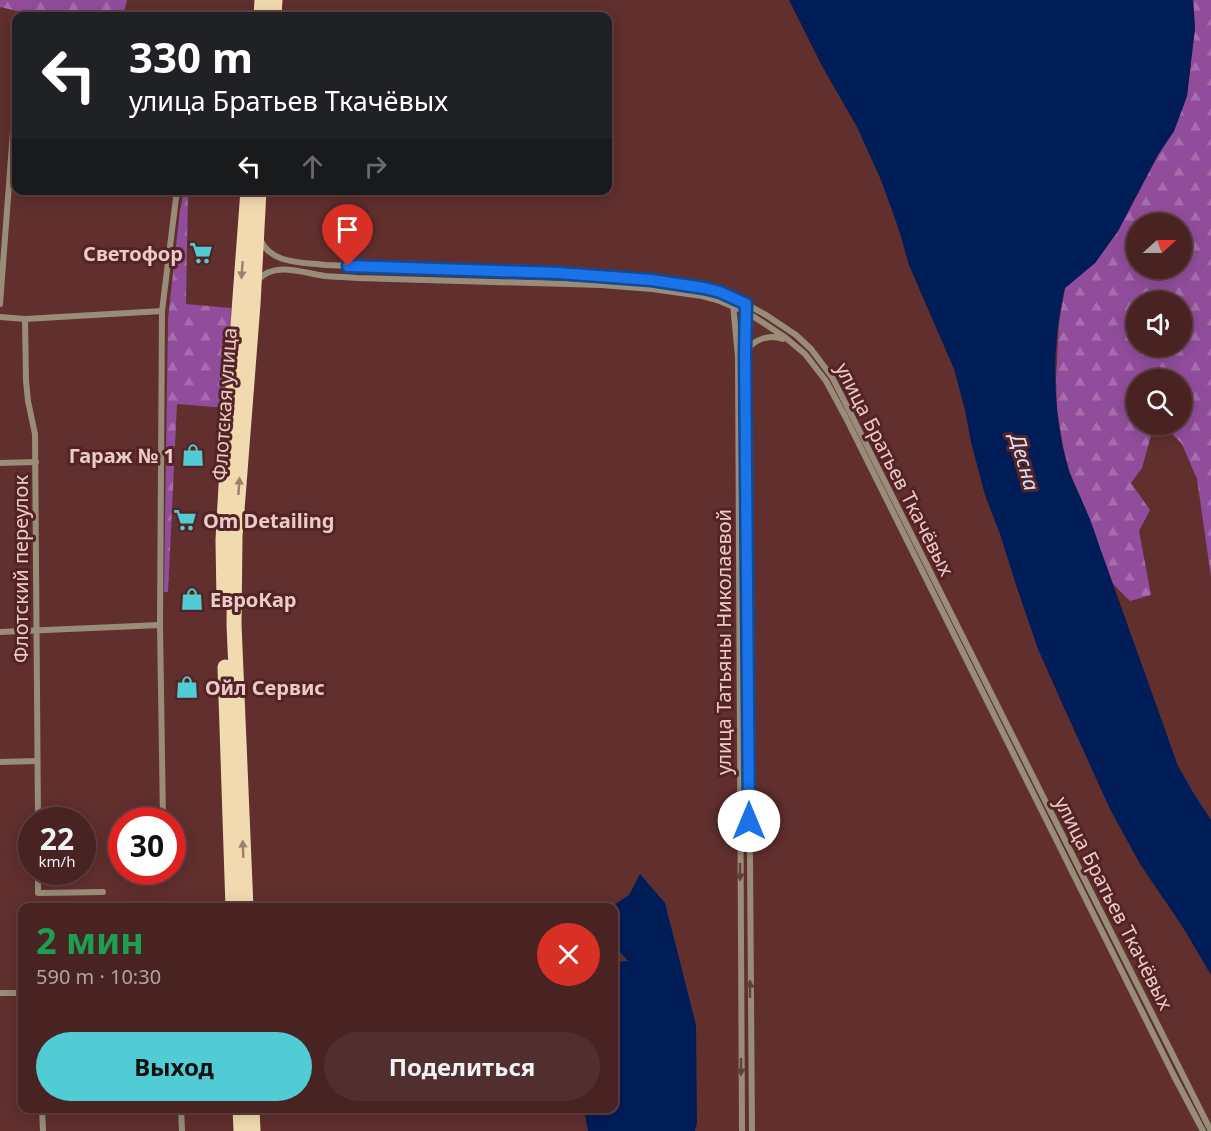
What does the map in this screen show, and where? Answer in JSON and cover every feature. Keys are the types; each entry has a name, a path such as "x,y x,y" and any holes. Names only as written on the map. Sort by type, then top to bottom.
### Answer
{"main road":[{"name":"Флотская улица","path":"233,903 224,650 223,540 248,195"},
{"name":"Флотская улица","path":"246,903 234,624 235,536 259,195"},
{"path":"240,1113 241,1131"},
{"path":"252,1113 253,1131"}],"street":[{"path":"0,304 12,145"},
{"path":"163,807 160,624 162,311 176,195"},
{"name":"улица Братьев Ткачёвых","path":"257,230 263,246 274,256 288,261 326,265 558,273 651,280 704,288 733,298 766,315 796,335 811,349 832,377 1211,1131"},
{"name":"улица Братьев Ткачёвых","path":"254,285 262,276 273,270 287,269 326,276 357,278 602,285 652,289 702,296 724,303 746,312 791,341 805,354 826,381 846,418 1203,1131"},
{"name":"улица Татьяны Николаевой","path":"733,298 741,352 752,1131"},
{"path":"724,303 730,312 741,352 767,337 778,337 791,341"},
{"name":"улица Татьяны Николаевой","path":"742,1131 741,352 746,304"},
{"path":"0,317 25,319 162,311"},
{"name":"Флотский переулок","path":"25,319 26,381 35,434 36,462 38,807"},
{"path":"0,463 36,462"},
{"path":"0,632 160,624"},
{"path":"0,762 38,761"},
{"path":"38,885 38,893 103,892"},
{"path":"0,993 18,993"},
{"path":"42,1113 43,1131"},
{"path":"181,1113 182,1131"}],"green space":[{"path":"0,0 127,0 124,12 21,12 0,7"},
{"path":"1193,0 1211,0 1211,577 1197,479 1182,444 1173,435 1192,435 1192,369 1126,369 1126,435 1151,435 1142,468 1131,483 1150,510 1139,531 1151,595 1130,601 1112,583 1070,473 1063,446 1057,410 1059,323 1065,288 1095,263 1126,216 1126,279 1192,279 1192,213 1127,213 1158,155 1174,131 1187,96 1195,28"},
{"path":"183,195 188,195 186,304 231,308 227,408 177,404 168,592 164,592 168,319"}],"water":[{"name":"Десна","path":"789,0 1193,0 1195,28 1187,96 1174,131 1158,155 1118,231 1095,263 1065,288 1057,333 1055,380 1059,427 1069,471 1093,527 1178,766 1211,820 1211,975 1184,929 1140,864 1110,809 1038,649 985,495 954,369 909,265 881,180 857,127 822,66"},
{"path":"640,874 665,903 696,1025 697,1123 695,1131 588,1131 585,1113 618,1113 618,962 628,961 618,950 617,903 629,895"}],"place":[{"name":"Светофор","path":"201,253"},
{"name":"Гараж № 1","path":"193,455"},
{"name":"Om Detailing","path":"185,520"},
{"name":"ЕвроКар","path":"192,599"},
{"name":"Ойл Сервис","path":"187,687"}],"route":[{"path":"348,266 558,273 651,280 720,292 746,304 749,821"}]}
